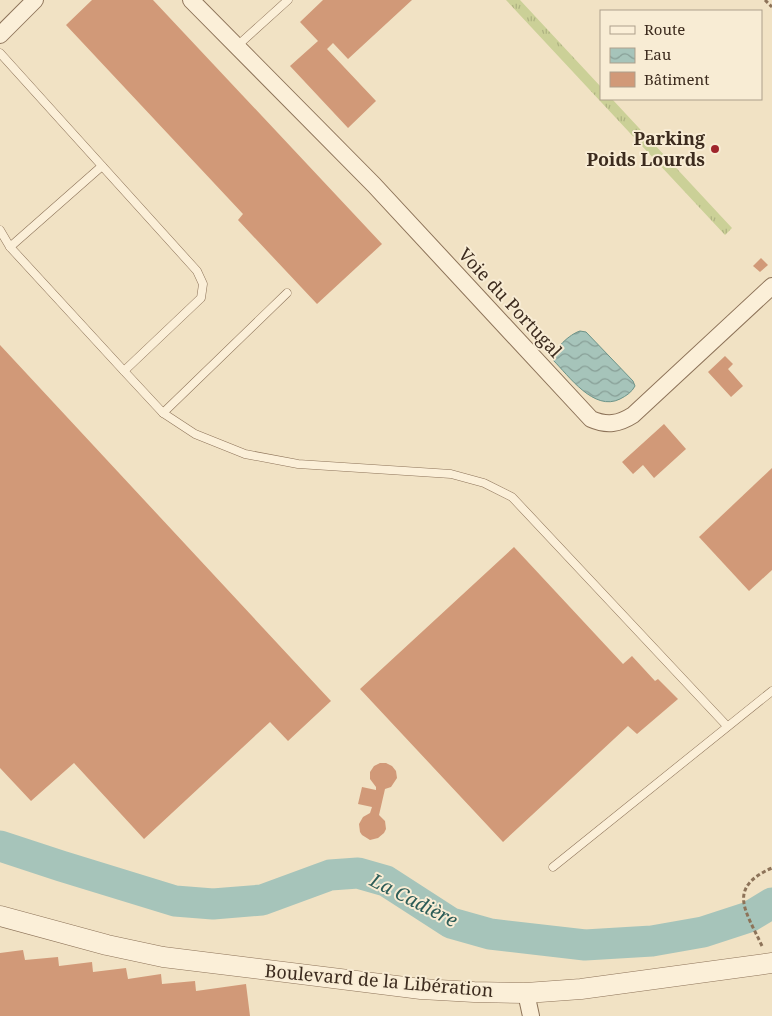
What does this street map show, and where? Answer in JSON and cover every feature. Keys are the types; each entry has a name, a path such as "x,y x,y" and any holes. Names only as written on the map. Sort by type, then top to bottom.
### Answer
{"street":[{"path":"0,35 35,0"},
{"name":"Voie du Portugal","path":"191,0 374,185 591,419 596,422 613,424 633,415 772,286"},
{"name":"Boulevard de la Libération","path":"0,916 107,945"},
{"name":"Boulevard de la Libération","path":"0,927 107,945 162,957 326,978 474,992 526,993 581,989 768,957"},
{"path":"526,993 531,1016"}],"lane":[{"path":"236,47 288,0"},
{"path":"0,53 197,271 203,284 200,298 124,371"},
{"path":"10,247 102,166"},
{"path":"0,230 10,247 163,413 196,434 245,454 298,464 451,474 484,483 512,497 727,726"},
{"path":"163,413 287,293"},
{"path":"553,867 772,691"}],"path":[{"path":"765,0 772,7"},
{"path":"768,957 744,905 743,894 748,883 759,874 772,868"}],"green space":[{"path":"506,0 520,0 600,86 600,100 613,100 732,228 725,235"}],"water":[{"path":"580,331 586,332 633,381 635,386 629,394 610,402 592,397 574,383 553,360 556,351 563,342"}],"building":[{"path":"92,0 153,0 382,244 317,304 238,220 243,214 66,25"},
{"path":"323,0 412,0 348,59 333,43 327,49 376,101 348,128 290,66 318,41 300,22"},
{"path":"761,258 768,265 760,272 753,266"},
{"path":"0,345 331,701 288,741 270,722 144,839 74,763 31,801 0,768"},
{"path":"725,356 733,364 728,369 743,386 731,397 708,372"},
{"path":"664,424 686,449 654,478 643,465 633,474 622,462"},
{"path":"772,468 772,570 749,591 699,537"},
{"path":"514,547 623,664 632,656 655,681 658,679 678,699 637,734 628,726 503,842 360,689"},
{"path":"380,763 392,766 396,771 397,778 391,787 385,789 379,815 385,821 386,829 378,838 370,840 362,835 359,824 363,817 370,813 372,807 358,804 362,787 376,790 370,779 370,772 374,766"},
{"path":"23,950 25,960 58,957 59,966 92,962 93,972 126,968 128,979 161,974 162,984 195,981 196,991 246,984 250,1016 0,1016 0,953"}],"waterway":[{"name":"La Cadière","path":"0,846 175,901 213,904 262,900 330,875 358,873 386,881 451,923 490,934 585,945 652,941 703,932 749,917 772,903"}],"place":[{"name":"Parking Poids Lourds","path":"715,149"}]}
